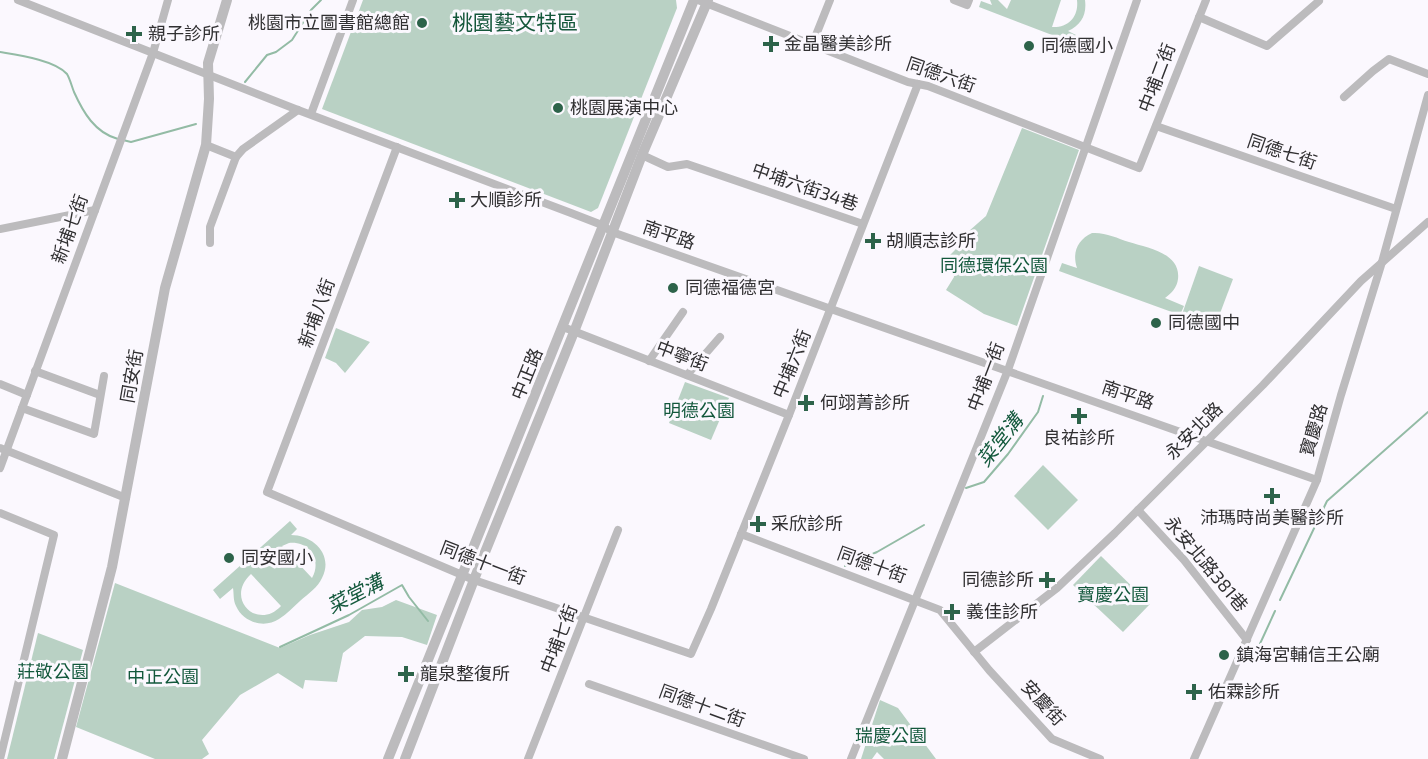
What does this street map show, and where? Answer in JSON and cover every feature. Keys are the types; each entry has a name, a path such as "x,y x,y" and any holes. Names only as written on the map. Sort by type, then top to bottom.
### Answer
{"street":[{"name":"南平路","path":"18,0 298,110 602,225 612,232 1317,480"},
{"name":"新埔七街","path":"0,468 3,449 27,395 153,53 168,0"},
{"name":"同安街","path":"62,759 106,592 165,288 206,145 209,99 207,74 212,46 227,0"},
{"path":"311,114 354,0"},
{"path":"812,45 830,0"},
{"path":"954,0 967,5 969,0"},
{"name":"中埔一街","path":"851,759 1008,370 1137,0"},
{"name":"中埔二街","path":"1139,168 1206,0"},
{"name":"同德六街","path":"702,1 812,45 928,86 1139,168"},
{"name":"中正路","path":"405,759 702,1"},
{"name":"中正路","path":"388,759 602,225 702,1"},
{"path":"1199,17 1267,46 1318,1"},
{"path":"1344,97 1389,59 1428,74"},
{"name":"中埔六街","path":"691,654 789,415 918,84"},
{"name":"寶慶路","path":"1194,759 1317,480 1382,262 1428,95"},
{"path":"210,243 210,227 236,157 243,149 298,110"},
{"name":"同德七街","path":"1156,126 1396,209"},
{"path":"206,145 236,157"},
{"name":"新埔八街","path":"267,492 397,147"},
{"name":"中埔六街34巷","path":"642,155 668,167 687,164 863,224"},
{"path":"0,229 95,210"},
{"name":"永安北路","path":"974,652 1057,588 1208,441 1361,280 1428,222"},
{"path":"650,361 683,312"},
{"name":"中寧街","path":"563,327 789,415"},
{"path":"687,375 720,337"},
{"path":"35,371 100,395"},
{"path":"22,408 94,434 104,376"},
{"path":"0,384 27,395"},
{"path":"3,449 126,498"},
{"name":"同德十一街","path":"267,492 474,580 691,654"},
{"name":"永安北路381巷","path":"1138,510 1184,560 1246,640"},
{"path":"0,513 54,535 0,759"},
{"name":"中埔七街","path":"528,759 618,530"},
{"name":"同德十街","path":"741,534 940,610 974,652"},
{"name":"安慶街","path":"974,652 1052,739 1100,759"},
{"name":"同德十二街","path":"589,684 804,759"},
{"path":"1072,759 1076,750"}],"green space":[{"path":"363,0 676,0 677,8 598,208 591,212 322,109"},
{"path":"990,0 998,0 1007,9 1011,0 1061,0 1052,27 1063,26 1071,20 1076,12 1077,0 1085,0 1085,10 1080,23 1068,31 1076,35 1073,43 979,7 981,1 992,5"},
{"name":"同德環保公園","path":"1022,128 1079,150 1017,326 984,314 946,290 954,277 953,267 945,260 969,231 986,216"},
{"path":"1092,233 1102,233 1154,249 1169,257 1178,270 1178,279 1174,290 1165,298 1184,306 1180,315 1059,271 1062,263 1077,268 1075,257 1077,247"},
{"path":"1199,266 1233,279 1213,332 1180,320"},
{"path":"336,328 370,342 345,373 336,363 325,358"},
{"name":"明德公園","path":"685,382 729,398 711,440 669,423"},
{"path":"1043,465 1078,500 1048,530 1014,496"},
{"path":"290,521 297,529 291,535 307,538 323,554 325,570 318,584 285,615 273,622 261,624 254,622 239,612 235,604 233,588 220,599 213,590","holes":["289,543 303,545 312,553 316,565 312,578 282,546","251,574 281,606 272,613 263,615 254,613 247,609 243,602 241,593"]},
{"name":"寶慶公園","path":"1101,556 1150,604 1123,632 1073,585"},
{"name":"中正公園","path":"115,583 280,648 349,622 362,610 382,607 396,600 437,615 427,645 402,637 365,636 343,653 337,682 305,680 303,689 278,673 240,695 202,740 209,754 202,759 155,759 76,727"},
{"name":"莊敬公園","path":"38,633 83,650 54,759 7,759"},
{"name":"瑞慶公園","path":"880,700 898,708 936,759 884,759 877,752 872,759 861,759"}],"waterway":[{"path":"245,82 267,55 276,52 292,40 311,10 321,0"},
{"path":"0,52 36,59 61,69 67,74 78,100 91,121 103,132 118,139"},
{"path":"123,140 131,142 196,124"},
{"name":"菜堂溝","path":"966,488 984,482 1008,454 1038,412 1043,396"},
{"path":"1280,600 1327,501 1428,412"},
{"name":"菜堂溝","path":"845,566 877,552 924,525"},
{"name":"菜堂溝","path":"280,647 349,615 402,585 428,621"},
{"path":"1253,659 1275,611"}],"place":[{"name":"桃園市立圖書館總館","path":"422,23"},
{"name":"親子診所","path":"134,34"},
{"name":"金晶醫美診所","path":"771,44"},
{"name":"同德國小","path":"1029,46"},
{"name":"桃園展演中心","path":"558,108"},
{"name":"大順診所","path":"457,200"},
{"name":"胡順志診所","path":"873,241"},
{"name":"同德福德宮","path":"673,288"},
{"name":"同德國中","path":"1156,323"},
{"name":"何翊菁診所","path":"806,403"},
{"name":"良祐診所","path":"1079,416"},
{"name":"沛瑪時尚美醫診所","path":"1272,496"},
{"name":"采欣診所","path":"758,524"},
{"name":"同安國小","path":"229,558"},
{"name":"同德診所","path":"1047,580"},
{"name":"義佳診所","path":"952,612"},
{"name":"鎮海宮輔信王公廟","path":"1224,655"},
{"name":"龍泉整復所","path":"406,674"},
{"name":"佑霖診所","path":"1194,692"}],"district":[{"name":"桃園藝文特區","path":"515,23"}]}
